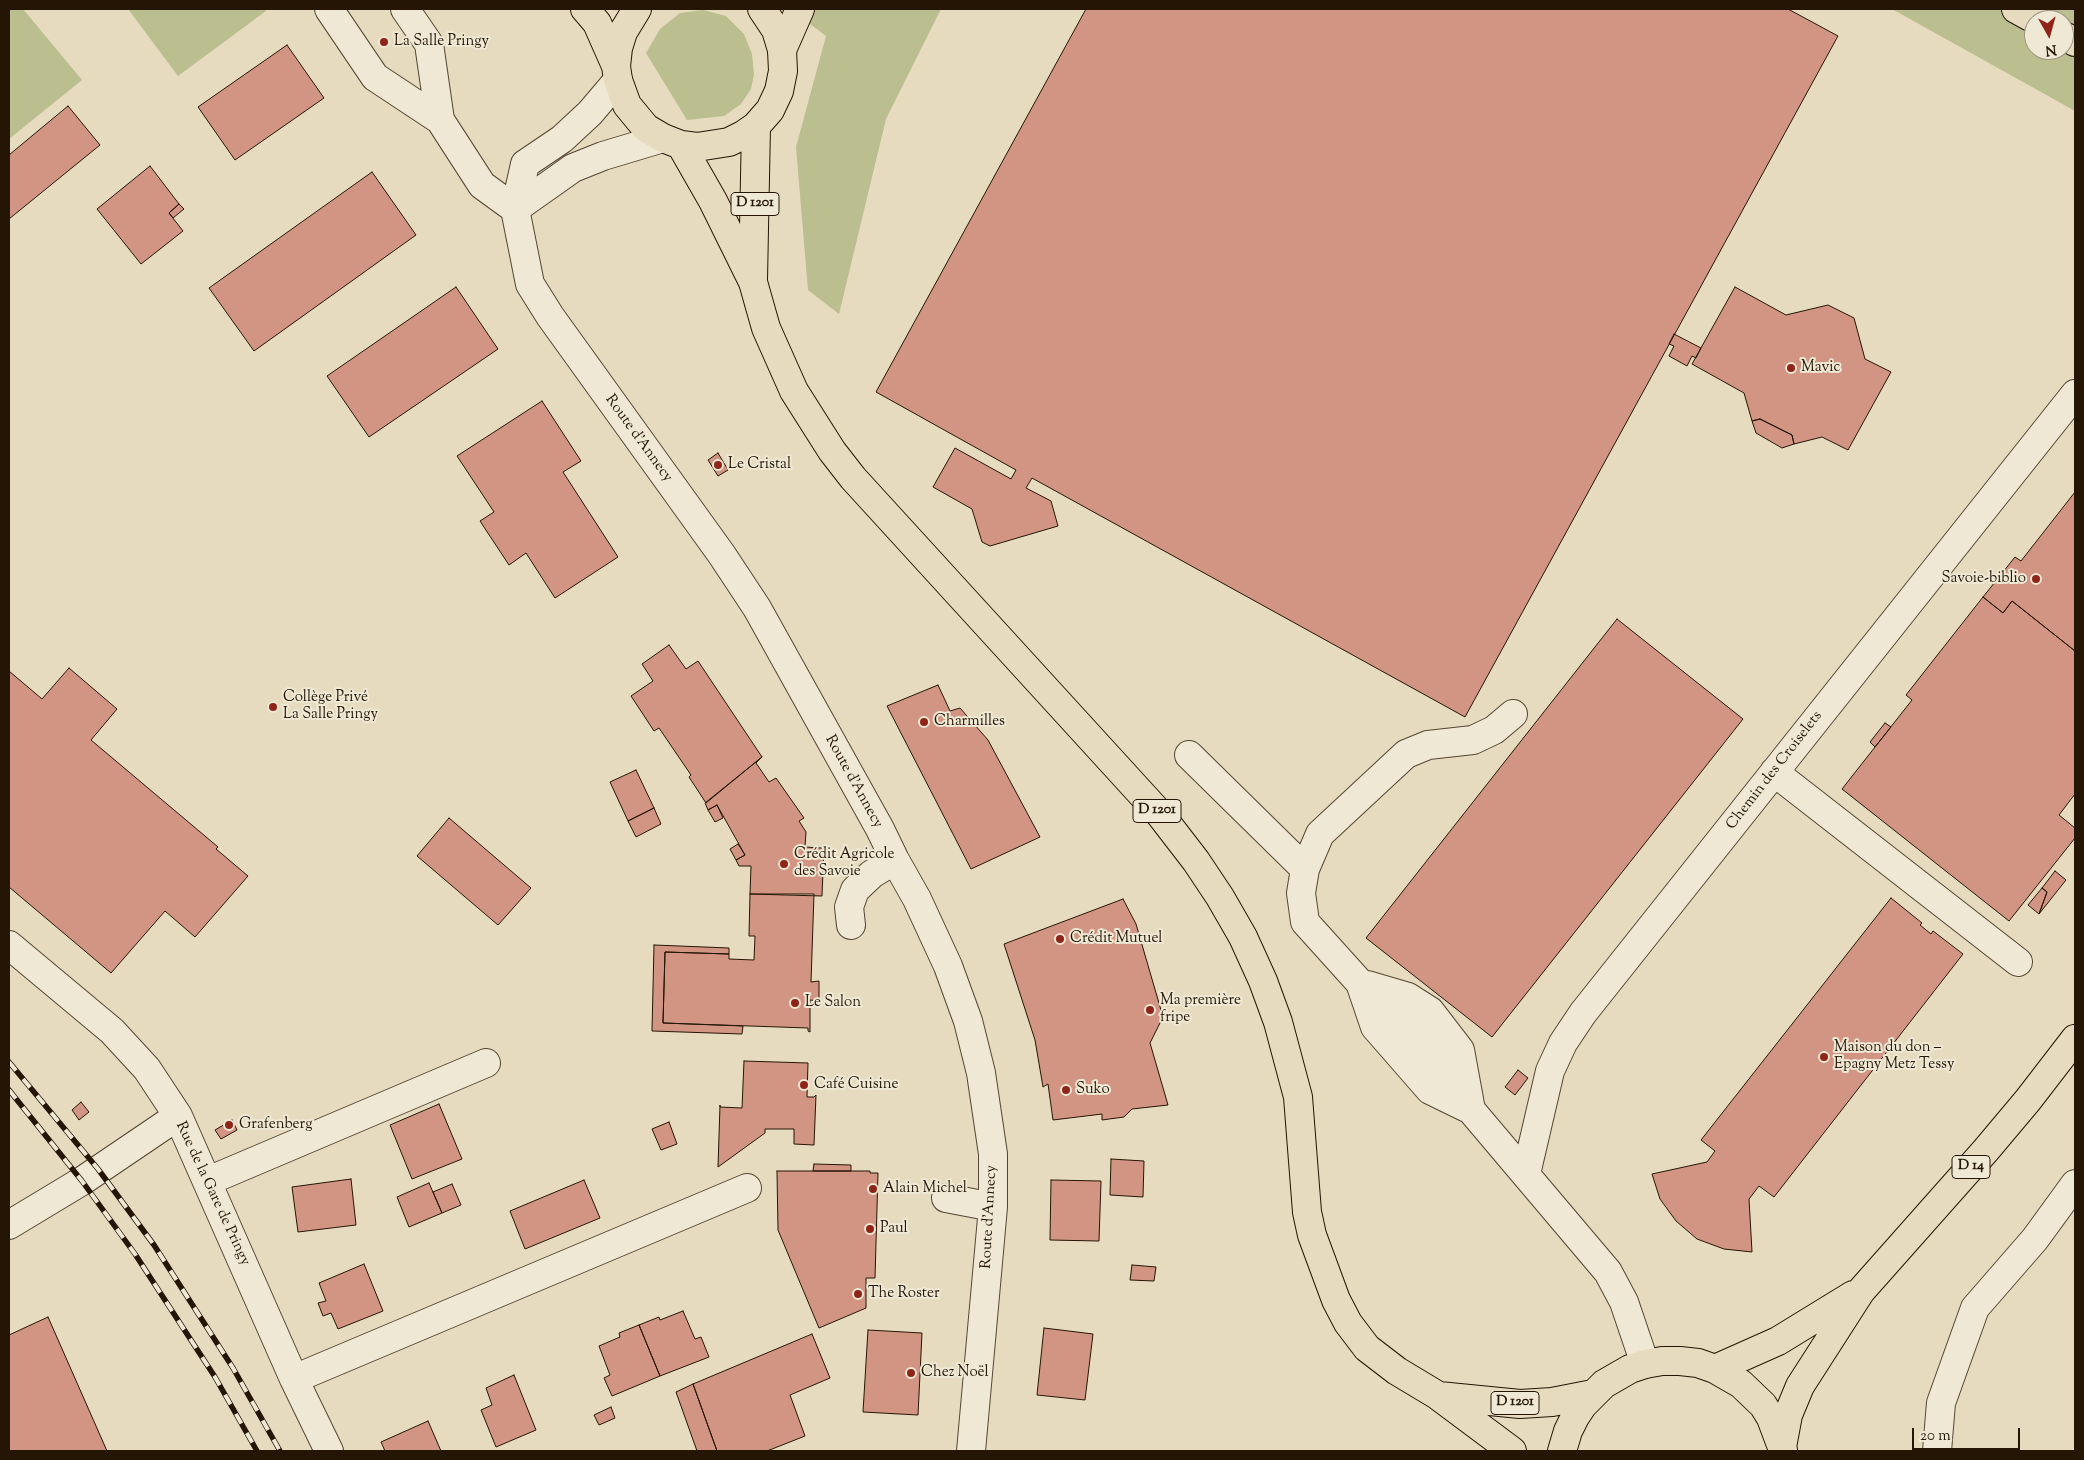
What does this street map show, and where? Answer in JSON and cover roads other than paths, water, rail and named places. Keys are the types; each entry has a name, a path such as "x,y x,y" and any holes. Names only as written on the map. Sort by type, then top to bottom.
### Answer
{"main road":[{"path":"585,9 597,23 617,73 627,105 633,114 646,128 672,142 697,148 728,142 756,126 770,110 779,91 783,71 782,50 776,30 762,9"},
{"path":"617,73 618,48 623,32 637,9"},
{"path":"782,50 800,9"},
{"name":"D 1201","path":"753,282 756,126"},
{"name":"D 1201","path":"672,142 713,201 753,282 766,328 780,363 794,391 832,451 854,478 1158,813 1196,861 1243,936 1263,981 1288,1053 1298,1097 1307,1212 1312,1235 1336,1300 1348,1323 1367,1348 1397,1372 1437,1395 1512,1451"},
{"name":"D 14","path":"1783,1449 1788,1415 1800,1386 1860,1290 1991,1144 2075,1039"},
{"name":"D 14","path":"1715,1369 1778,1341 1860,1290"},
{"path":"1562,1451 1568,1431 1575,1418 1593,1394 1617,1376 1645,1364 1662,1361 1698,1363 1715,1369 1741,1384 1763,1405 1771,1418 1783,1449"},
{"name":"D 1201","path":"1437,1395 1520,1404 1552,1402 1593,1394"}],"street":[{"path":"329,9 375,76 440,120 482,185 515,209 573,168 603,156 672,142"},
{"path":"406,9 429,44 440,120"},
{"name":"Route d'Annecy","path":"617,73 590,112 562,139 526,164 515,209 530,284 550,316 722,555 757,608 880,829 894,860 917,899 948,966 968,1021 981,1073 993,1154 993,1207 970,1451"},
{"name":"Chemin des Croiselets","path":"1526,1174 1550,1071 1563,1042 1583,1013 2075,394"},
{"path":"1513,714 1494,730 1473,740 1428,744 1406,754 1320,834 1305,869 1301,893 1305,922 1360,983 1375,1027 1430,1090 1471,1110 1614,1281 1624,1302 1645,1364"},
{"path":"1189,755 1305,869"},
{"path":"1774,772 2018,962"},
{"path":"851,925 849,907 856,890 872,874 894,860"},
{"path":"9,945 112,1031 146,1069 178,1116"},
{"path":"1360,983 1408,997 1430,1011 1460,1050 1471,1110"},
{"path":"208,1181 486,1063"},
{"name":"Rue de la Gare de Pringy","path":"9,1225 82,1181 178,1116 294,1379 330,1451"},
{"path":"1937,1451 1941,1403 1975,1308 2035,1238 2075,1184"},
{"path":"294,1379 747,1188"},
{"path":"946,1198 993,1207"}],"railway":[{"path":"9,1062 98,1169 154,1245 233,1368 280,1451"},
{"path":"9,1090 82,1181 135,1254 215,1377 257,1451"}],"place":[{"name":"La Salle Pringy","path":"384,42"},
{"name":"Mavic","path":"1791,368"},
{"name":"Le Cristal","path":"718,465"},
{"name":"Savoie-biblio","path":"2036,579"},
{"name":"Collège Privé La Salle Pringy","path":"273,707"},
{"name":"Charmilles","path":"924,722"},
{"name":"Crédit Agricole des Savoie","path":"784,864"},
{"name":"Crédit Mutuel","path":"1060,939"},
{"name":"Le Salon","path":"795,1003"},
{"name":"Ma première fripe","path":"1150,1010"},
{"name":"Maison du don – Epagny Metz Tessy","path":"1824,1057"},
{"name":"Café Cuisine","path":"804,1085"},
{"name":"Suko","path":"1066,1090"},
{"name":"Grafenberg","path":"229,1125"},
{"name":"Alain Michel","path":"873,1189"},
{"name":"Paul","path":"870,1229"},
{"name":"The Roster","path":"858,1294"},
{"name":"Chez Noël","path":"911,1373"}]}
